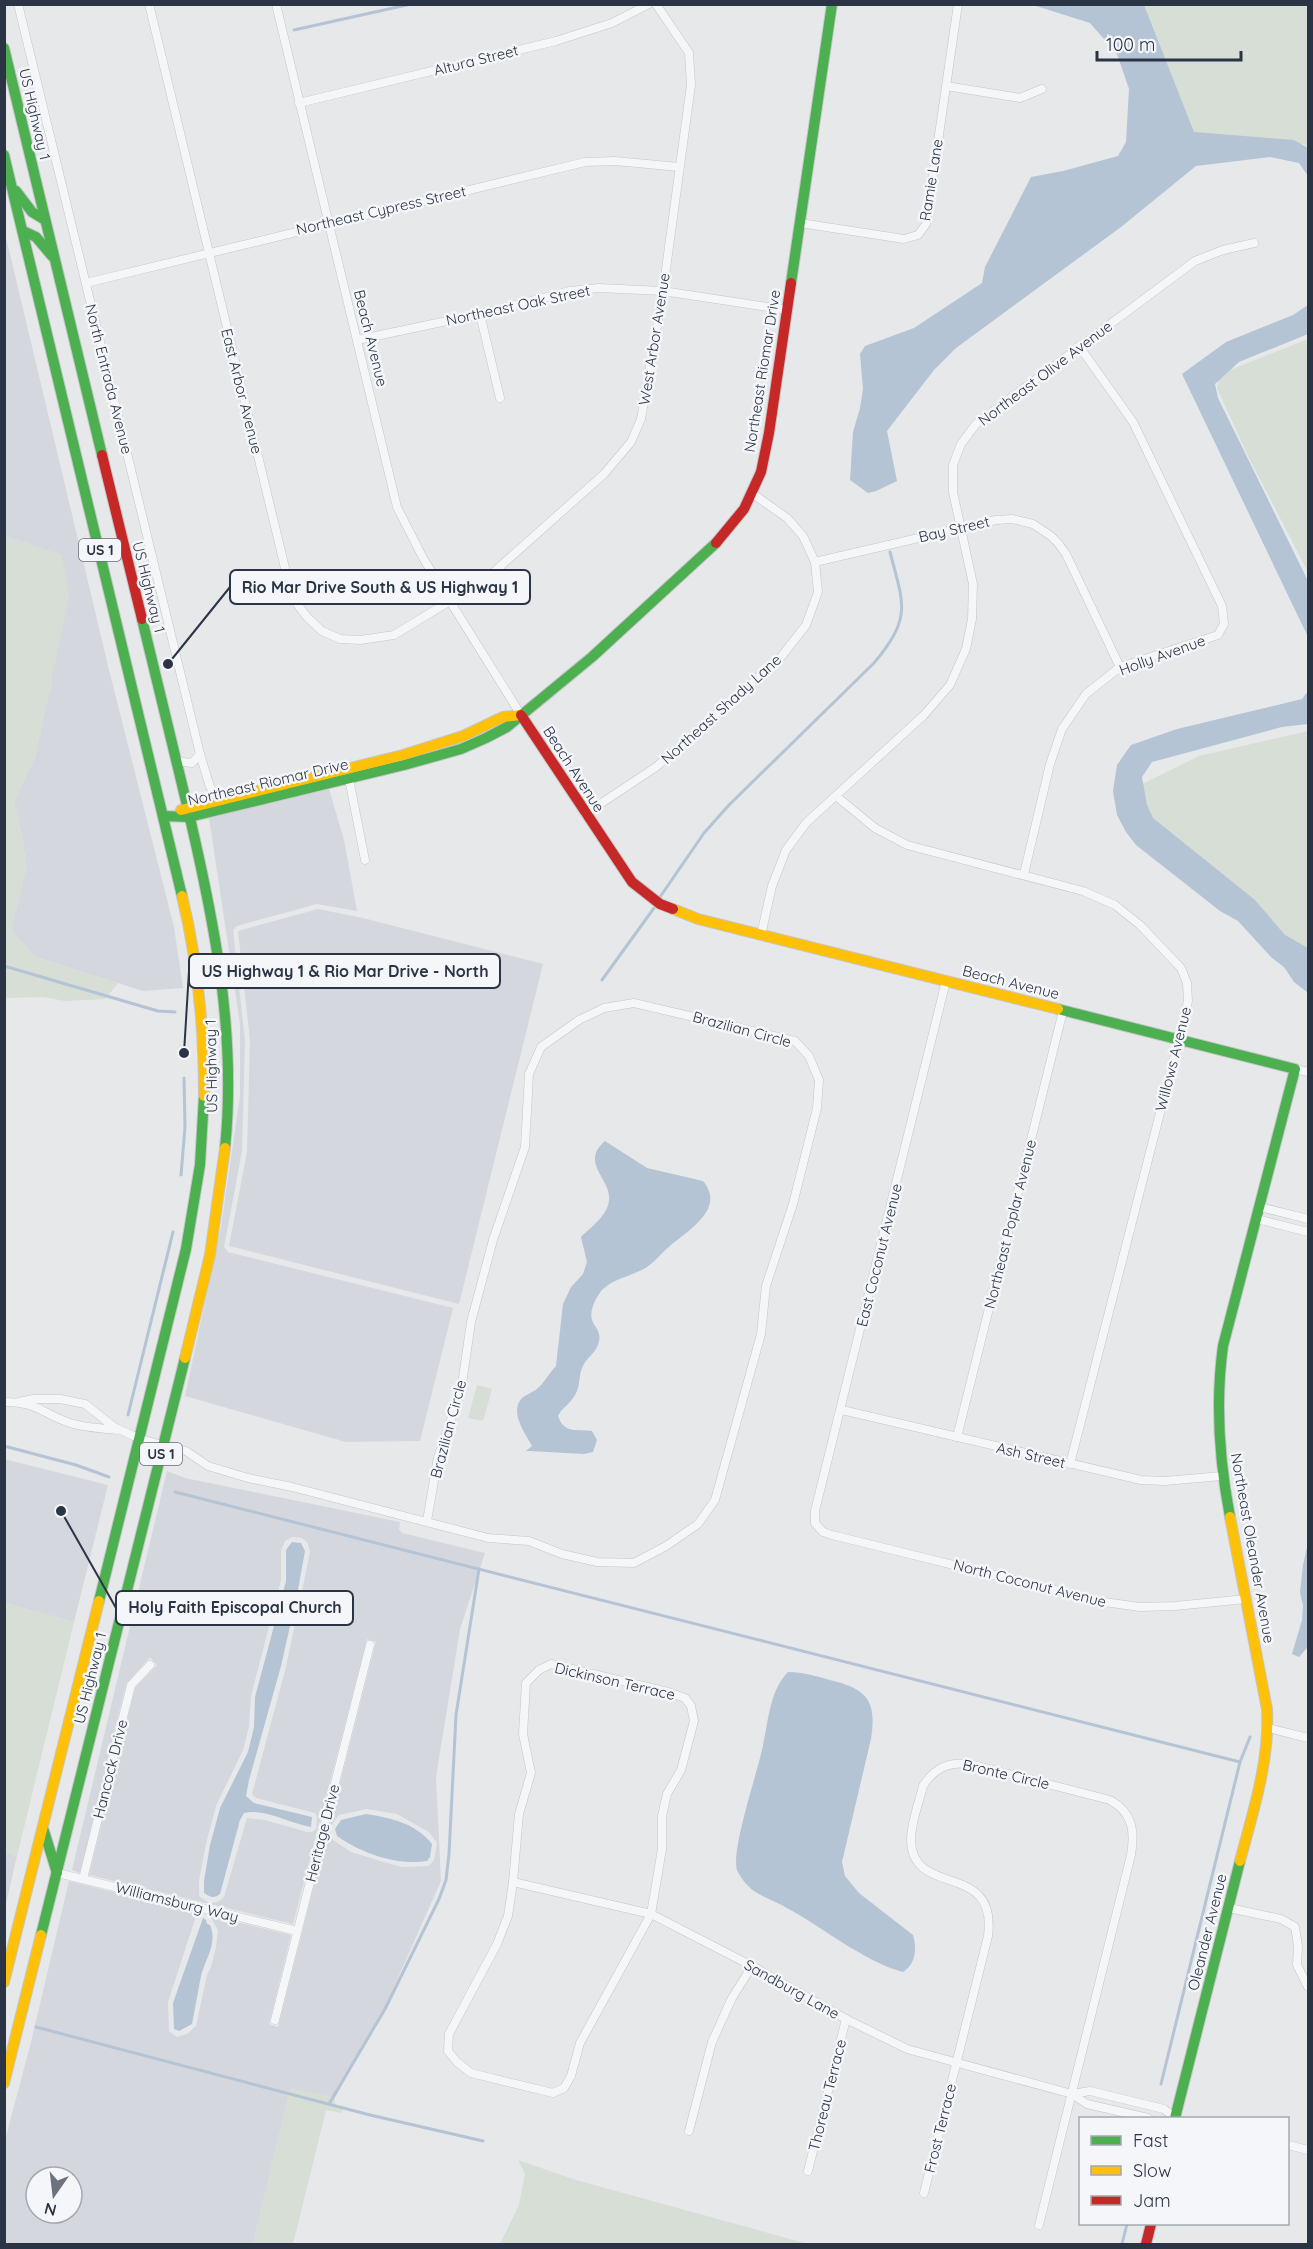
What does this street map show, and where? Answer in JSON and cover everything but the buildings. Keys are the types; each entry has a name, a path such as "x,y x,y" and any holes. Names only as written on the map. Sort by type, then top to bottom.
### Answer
{"main road":[{"name":"Northeast Riomar Drive","path":"188,812 222,800 419,762 466,746 513,725 521,715 607,646 688,571 736,519 753,494 769,433 832,4"},
{"name":"US Highway 1","path":"4,48 215,931 224,990 229,1052 224,1169 216,1226 164,1445 4,2083"},
{"name":"US Highway 1","path":"4,155 189,924 204,1051 204,1108 200,1166 192,1222 4,1982"},
{"path":"12,185 32,212 45,220"},
{"path":"23,231 36,236 54,259"},
{"name":"Beach Avenue","path":"521,715 632,882 650,897 698,919 1295,1069"},
{"name":"Northeast Riomar Drive","path":"164,816 348,774"},
{"name":"Northeast Oleander Avenue","path":"1264,1753 1268,1728 1267,1709 1222,1476 1217,1414 1218,1381 1223,1346 1295,1069"},
{"name":"Oleander Avenue","path":"1175,2117 1257,1796 1264,1753"},
{"path":"43,1827 57,1873"},
{"path":"1149,2244 1151,2225"}],"street":[{"name":"North Entrada Avenue","path":"18,4 200,754 210,787 222,800"},
{"name":"East Arbor Avenue","path":"149,4 292,597 307,617 322,631 340,639 360,640 394,635 450,601"},
{"name":"Beach Avenue","path":"276,4 397,507 423,558 521,715"},
{"name":"Altura Street","path":"299,103 556,41 612,23 649,4"},
{"name":"West Arbor Avenue","path":"450,601 486,579 604,474 631,442 641,419 663,291 691,86 689,53 656,4"},
{"name":"Ramie Lane","path":"800,223 903,239 918,235 926,224 958,4"},
{"path":"946,86 1020,98 1042,89"},
{"name":"Northeast Cypress Street","path":"86,283 585,162 615,161 679,167"},
{"name":"Northeast Olive Avenue","path":"761,935 772,886 786,850 806,823 924,715 950,685 966,650 972,619 973,584 953,492 953,465 961,444 976,424 1196,261 1223,250 1254,243"},
{"name":"Northeast Oak Street","path":"357,340 480,314 570,291 598,288 663,291 787,310"},
{"path":"480,314 500,398"},
{"name":"Holly Avenue","path":"1024,874 1050,764 1062,729 1086,694 1120,667 1218,635 1224,624 1222,606 1133,423 1079,346"},
{"name":"Northeast Shady Lane","path":"585,814 656,767 781,657 806,625 818,592 815,562 803,536 787,518 753,494"},
{"name":"Bay Street","path":"815,562 996,520 1012,519 1034,524 1051,536 1066,554 1120,667"},
{"path":"176,761 192,763 200,754"},
{"path":"348,774 365,860"},
{"name":"Willows Avenue","path":"836,796 874,828 907,845 1024,874 1106,900 1127,914 1158,942 1181,968 1187,983 1188,1001 1179,1039 1070,1464"},
{"name":"East Coconut Avenue","path":"818,1528 814,1519 815,1511 842,1410 946,981"},
{"name":"Brazilian Circle","path":"19,1402 33,1399 73,1400 85,1404 114,1427 140,1439 186,1451 208,1466 248,1478 288,1486 488,1538 529,1541 562,1554 597,1562 634,1563 666,1546 698,1524 715,1500 761,1334 766,1286 793,1204 817,1108 819,1080 809,1056 795,1041 634,1003 604,1008 579,1020 541,1047 529,1074 525,1147 493,1240 471,1322 460,1391 438,1457 427,1521"},
{"name":"Northeast Poplar Avenue","path":"957,1437 1063,1011"},
{"name":"Beach Avenue","path":"1295,1069 1308,1072"},
{"path":"1260,1207 1308,1219"},
{"path":"1257,1219 1308,1232"},
{"path":"4,1402 19,1402 39,1407 60,1419 81,1427 124,1431"},
{"name":"Ash Street","path":"842,1410 1141,1480 1165,1481 1222,1476"},
{"name":"North Coconut Avenue","path":"818,1528 832,1535 1104,1602 1140,1607 1246,1599"},
{"name":"Heritage Drive","path":"275,2020 370,1645"},
{"name":"Dickinson Terrace","path":"551,1664 685,1698 691,1706 694,1721 681,1770 667,1794 662,1816 662,1849 651,1914 580,2043 571,2076 564,2088 553,2093 471,2073 448,2051 449,2034 497,1944 508,1916 513,1882 519,1814 531,1773 523,1734 526,1683 539,1670 551,1664"},
{"name":"Hancock Drive","path":"83,1879 131,1685 150,1665"},
{"path":"1268,1728 1308,1738"},
{"name":"Bronte Circle","path":"957,2063 988,1936 988,1913 982,1899 970,1888 959,1882 938,1878 922,1867 913,1852 911,1842 923,1786 938,1769 958,1763 970,1764 1110,1800 1124,1810 1133,1827 1134,1840 1131,1855 1072,2094"},
{"name":"Williamsburg Way","path":"57,1873 297,1931"},
{"name":"Sandburg Lane","path":"513,1882 651,1914 906,2049 1072,2094 1087,2104 1144,2117"},
{"path":"1229,1908 1281,1919 1295,1927 1298,1946 1297,1965 1308,1987"},
{"path":"689,2131 712,2042 732,1998 752,1966"},
{"name":"Thoreau Terrace","path":"808,2171 846,2019"},
{"name":"Frost Terrace","path":"924,2193 957,2063"},
{"name":"Sandburg Lane","path":"1072,2094 1090,2091 1164,2109 1174,2117"},
{"path":"1039,2225 1072,2094"},
{"path":"1289,2145 1308,2150"}],"shaded area":[{"path":"1138,5 1308,5 1308,148 1304,144 1191,135"},
{"path":"4,229 109,670 174,927 183,988 143,991 36,957 11,930 26,869 23,841 14,802 35,757 49,691 52,688 61,555 5,536"},
{"path":"1308,339 1308,572 1248,456 1217,388 1220,374"},
{"path":"5,536 62,555 69,597 51,683 52,688 49,691 35,757 14,802 23,841 26,869 11,930 36,957 118,983 105,999 65,1001 44,997 5,998"},
{"path":"1308,731 1308,961 1182,879 1130,790 1199,756"},
{"path":"329,789 344,840 357,911 317,904 237,926 233,930 245,1042 242,1151 224,1247 228,1252 453,1308 420,1441 346,1442 185,1396 221,1227 240,1096 240,1024 209,818"},
{"path":"318,909 363,918 543,964 459,1304 229,1246 247,1152 250,1041 238,931"},
{"path":"477,1385 492,1389 483,1421 468,1418"},
{"path":"4,1459 108,1485 74,1622 5,1603"},
{"path":"167,1471 185,1478 400,1522 399,1529 402,1533 485,1553 460,1629 436,1777 441,1881 384,2009 335,2098 290,2089 253,2244 5,2244 5,2140 69,1881 197,1913 168,2002 169,2031 177,2037 187,2034 196,2026 207,1975 216,1947 218,1930 210,1916 291,1935 269,2024 278,2027 376,1642 367,1639 293,1924 89,1875 135,1688 157,1665 150,1657 126,1684 80,1873 72,1870","holes":["292,1537 302,1538 307,1542 310,1551 286,1667 252,1794 256,1798 315,1813 316,1829 307,1832 265,1820 247,1818 224,1897 218,1902 209,1903 199,1894 199,1880 206,1844 216,1806 243,1750 249,1727 251,1696 281,1580 281,1550 285,1541","367,1809 397,1814 429,1832 437,1843 434,1860 429,1866 401,1867 351,1852 333,1840 330,1827 339,1815"]},
{"path":"5,1603 74,1622 17,1856 4,1853"},
{"path":"5,1853 17,1856 5,1908"},
{"path":"290,2088 335,2098 335,2105 343,2109 341,2113 326,2110 293,2244 253,2244"},
{"path":"518,2160 576,2180 808,2244 500,2244 519,2205 525,2174"}],"water":[{"path":"1033,5 1144,5 1194,132 1294,140 1308,148 1308,176 1299,163 1270,157 1196,166 1121,227 956,348 934,370 887,431 897,481 868,493 850,480 853,432 863,389 860,354 865,346 914,328 982,283 985,267 1031,177 1118,156 1126,142 1129,89 1117,54 1090,23"},
{"path":"1308,305 1308,334 1239,362 1215,384 1218,398 1308,581 1308,637 1182,374 1226,342 1293,315"},
{"path":"1308,691 1308,724 1282,727 1152,762 1142,777 1147,805 1153,818 1255,900 1285,935 1308,948 1308,993 1294,982 1284,967 1272,958 1238,921 1220,911 1136,845 1117,815 1113,791 1117,765 1131,745 1177,729 1302,699"},
{"path":"605,1141 647,1168 703,1181 709,1191 708,1209 695,1225 647,1267 607,1286 595,1300 591,1316 599,1335 598,1345 582,1368 576,1394 558,1416 567,1428 592,1431 597,1440 593,1452 584,1454 526,1451 532,1446 522,1429 517,1410 518,1404 522,1398 540,1386 556,1366 563,1304 571,1287 583,1274 587,1262 581,1237 602,1216 608,1206 609,1193 598,1171 595,1157"},
{"path":"292,1542 301,1543 305,1551 281,1666 246,1796 254,1803 312,1817 311,1827 269,1814 244,1813 240,1820 220,1894 212,1897 204,1893 210,1845 220,1808 248,1752 254,1727 255,1697 286,1581 286,1550"},
{"path":"1308,1543 1308,1641 1307,1648 1299,1657 1292,1654 1302,1620 1303,1606 1300,1592"},
{"path":"788,1672 843,1684 861,1692 867,1698 872,1715 871,1739 842,1862 845,1876 859,1893 913,1935 915,1945 913,1960 903,1972 874,1960 758,1893 747,1884 737,1870 736,1860 741,1831 770,1711 776,1690"},
{"path":"366,1814 393,1820 418,1831 432,1844 430,1857 427,1861 416,1862 392,1860 368,1853 337,1836 335,1829 341,1820"},
{"path":"203,1918 210,1925 212,1945 201,1976 192,2024 179,2031 174,2029 173,2003"}],"waterway":[{"path":"294,30 411,4"},
{"path":"660,897 704,833 729,805 874,663 886,647 899,622 901,610 899,586 890,552"},
{"path":"602,980 654,908"},
{"path":"4,966 158,1011 175,1012"},
{"path":"181,1175 185,1127 184,1078"},
{"path":"128,1415 173,1232"},
{"path":"4,1446 76,1465 109,1477"},
{"path":"175,1492 1240,1762"},
{"path":"329,2104 385,2009 446,1880 456,1715 479,1569"},
{"path":"1161,2084 1240,1762 1250,1737"},
{"path":"36,2027 370,2115 483,2141"},
{"path":"1122,2244 1127,2225"}],"traffic: fast":[{"path":"791,283 832,4"},
{"path":"4,48 102,455"},
{"path":"4,155 182,896"},
{"path":"16,191 32,212 45,220"},
{"path":"23,231 36,237 52,256"},
{"path":"164,816 189,817 404,765 461,749 486,738 507,727 592,657 716,543"},
{"path":"142,619 196,844 220,973 228,1060 225,1148"},
{"path":"1058,1009 1295,1069 1223,1346 1219,1389 1219,1432 1230,1517"},
{"path":"99,1601 186,1249 200,1165 204,1096"},
{"path":"41,1935 185,1358"},
{"path":"44,1831 57,1873"},
{"path":"1175,2117 1240,1861"}],"traffic: slow":[{"path":"181,810 403,755 463,736 503,717 521,715"},
{"path":"182,896 188,920 199,995 204,1096"},
{"path":"673,909 698,919 1058,1009"},
{"path":"185,1358 210,1255 225,1148"},
{"path":"1230,1517 1267,1709 1263,1767 1240,1861"},
{"path":"4,1982 99,1601"},
{"path":"4,2083 41,1935"}],"traffic: jam":[{"path":"716,543 744,509 761,472 791,283"},
{"path":"102,455 142,619"},
{"path":"521,715 632,882 660,904 673,909"},
{"path":"1146,2244 1151,2225"}],"place":[{"name":"Rio Mar Drive South & US Highway 1","path":"168,664"},
{"name":"US Highway 1 & Rio Mar Drive - North","path":"184,1053"},
{"name":"Holy Faith Episcopal Church","path":"61,1511"}]}
